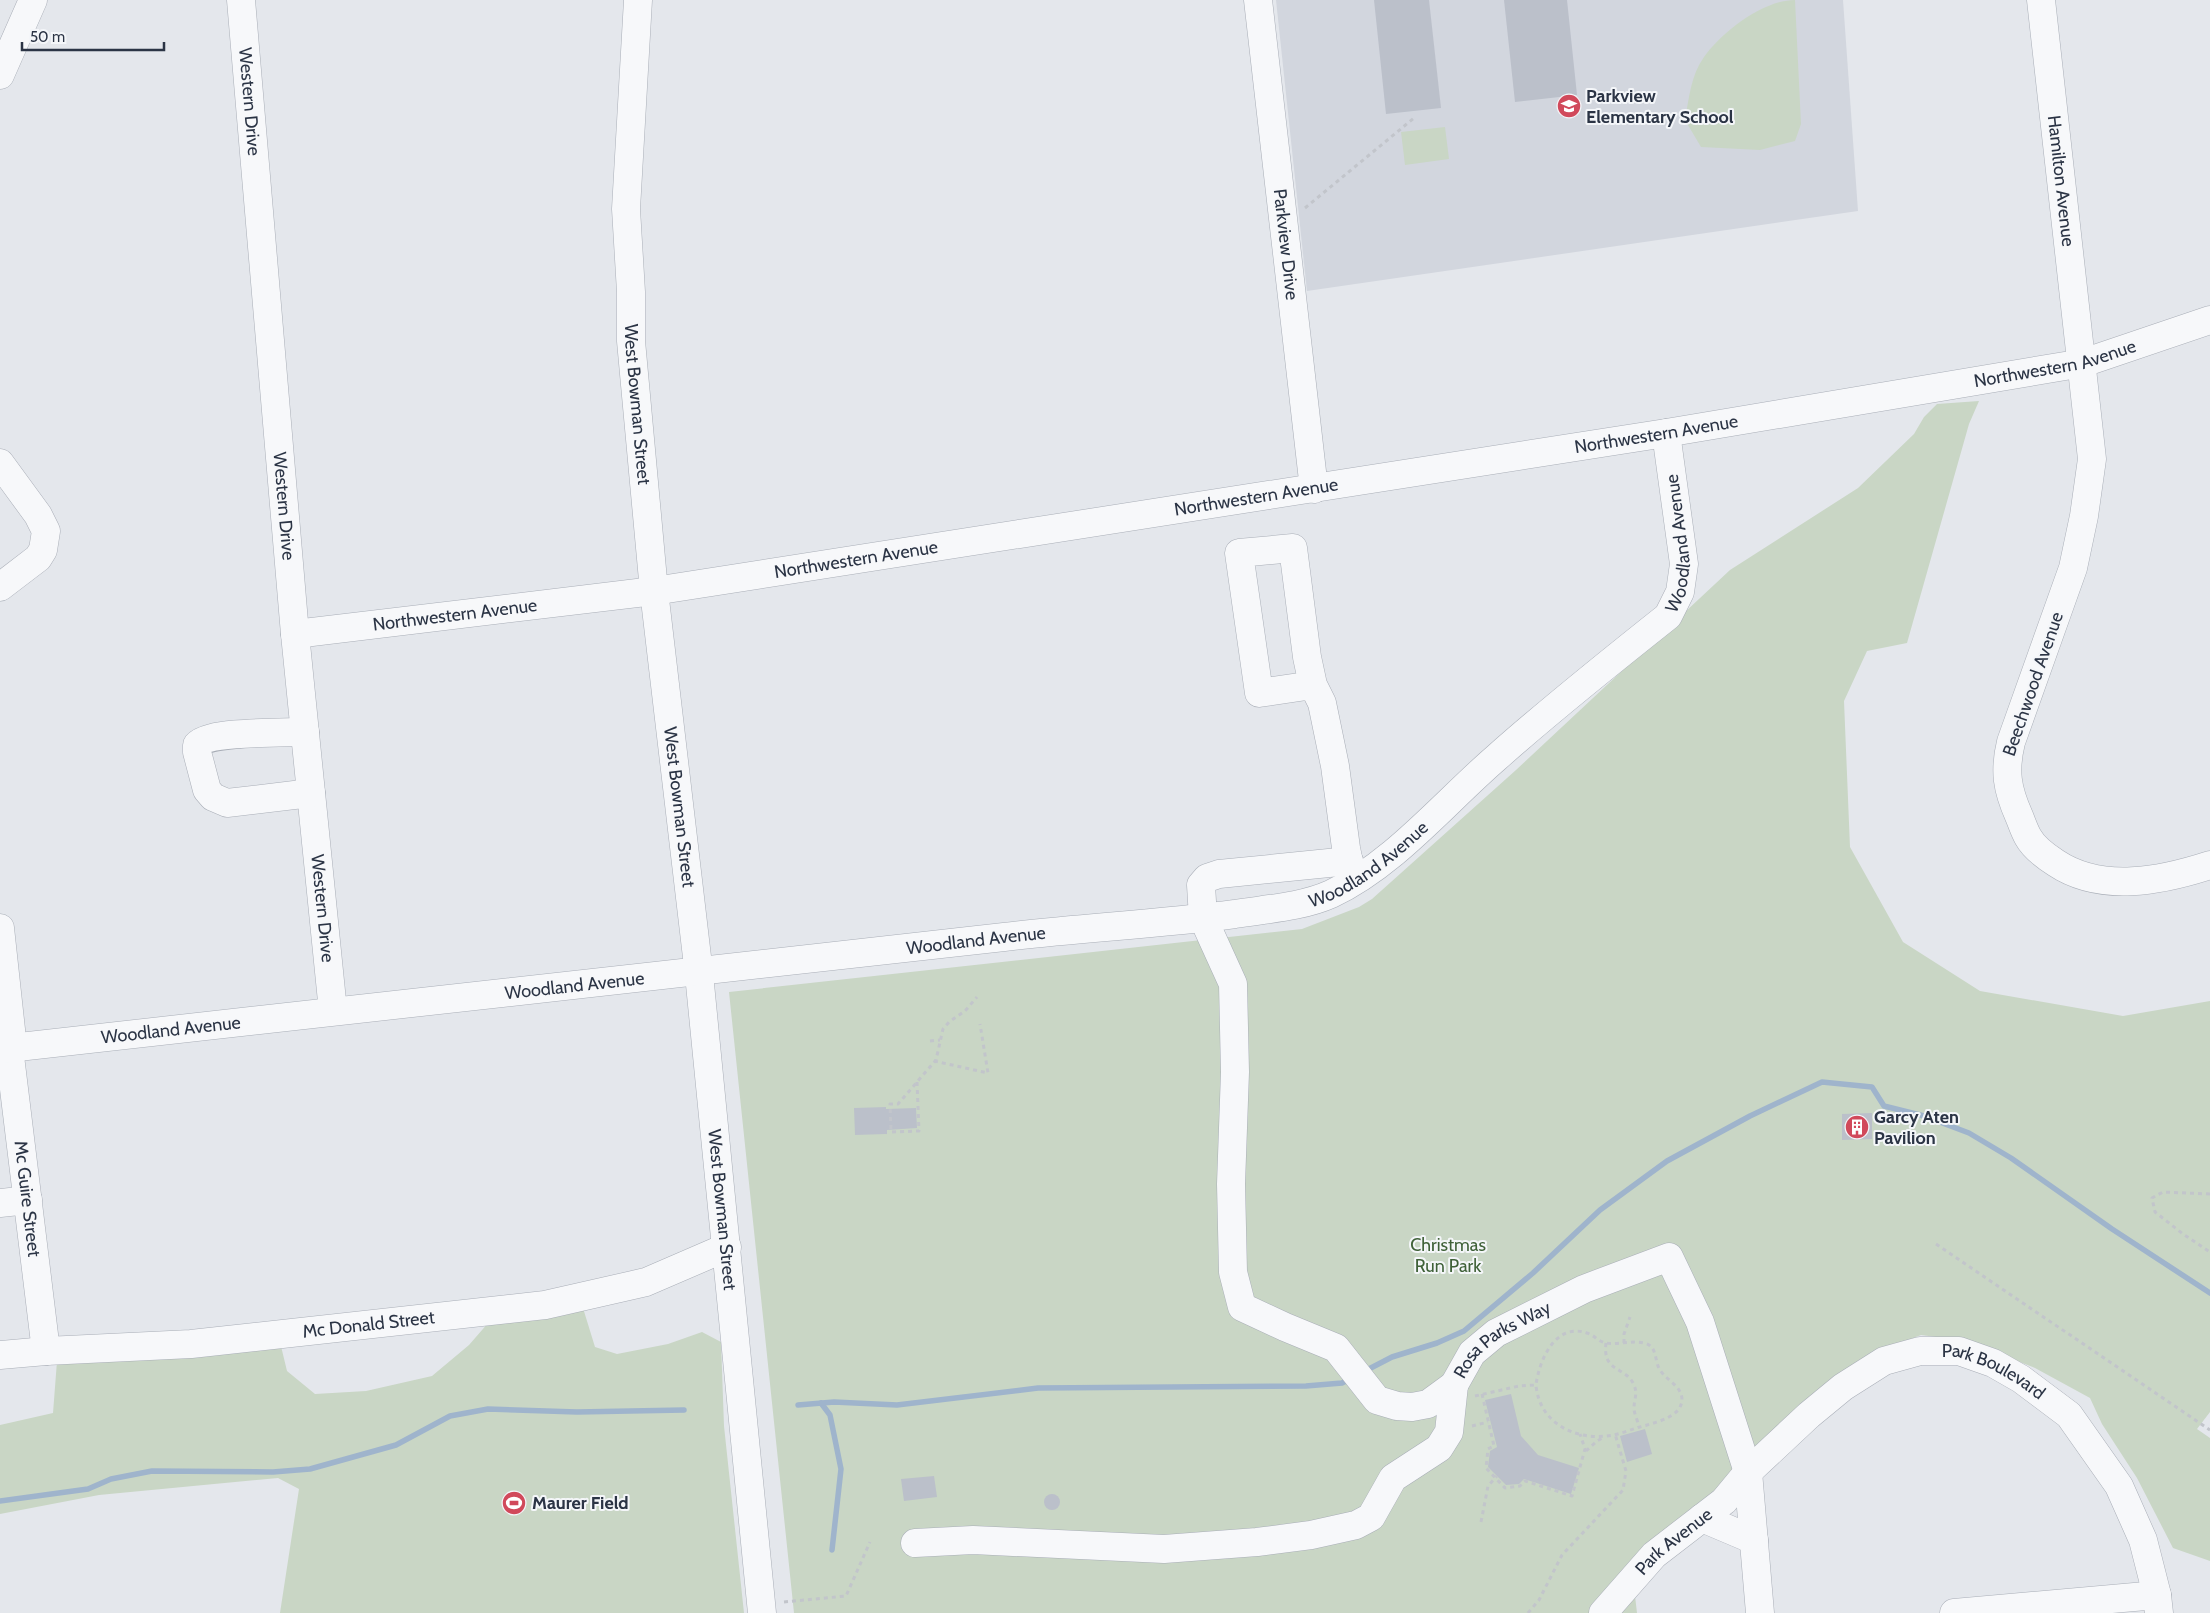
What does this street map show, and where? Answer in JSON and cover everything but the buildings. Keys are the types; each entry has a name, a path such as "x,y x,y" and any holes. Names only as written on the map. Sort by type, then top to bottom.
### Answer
{"street":[{"path":"0,75 33,0"},
{"name":"Western Drive","path":"241,0 295,634 333,1012"},
{"name":"West Bowman Street","path":"638,0 626,209 631,292 631,341 654,591 699,974 742,1408 773,1607"},
{"name":"Parkview Drive","path":"1258,0 1314,488"},
{"name":"Hamilton Avenue","path":"2041,0 2083,363"},
{"name":"Northwestern Avenue","path":"295,634 654,591 1666,433 2083,363 2210,320"},
{"name":"Beechwood Avenue","path":"2083,363 2092,459 2084,516 2073,568 2011,742 2006,762 2008,786 2028,838 2044,855 2065,869 2103,882 2145,880 2186,873 2210,865"},
{"name":"Woodland Avenue","path":"7,1048 699,974 1053,932 1202,918 1286,906 1326,896 1351,872 1364,876 1434,816 1501,754 1668,616 1680,592 1684,564 1666,433"},
{"path":"0,463 42,522 46,531 46,541 38,558 0,587"},
{"path":"1202,918 1201,886 1206,878 1219,874 1351,872 1335,766 1326,721 1322,703 1313,685 1307,657 1293,548 1240,553 1259,693 1313,685"},
{"path":"305,732 224,735 200,741 197,745 197,752 207,790 213,798 227,803 311,793"},
{"name":"Rosa Parks Way","path":"1202,918 1233,984 1235,1072 1231,1184 1233,1272 1242,1307 1336,1348 1377,1400 1397,1406 1420,1406 1453,1393 1472,1353 1496,1333 1584,1289 1669,1257 1700,1322 1748,1472"},
{"name":"Mc Guire Street","path":"0,928 7,1048 46,1351"},
{"path":"0,1203 28,1200"},
{"name":"Mc Donald Street","path":"0,1355 191,1344 545,1305 646,1282 727,1247"},
{"name":"Park Boulevard","path":"1748,1472 1843,1386 1884,1361 1920,1351 1959,1352 1993,1363 2021,1379 2069,1415 2119,1486 2143,1540 2158,1604"},
{"path":"915,1544 973,1540 1164,1549 1258,1542 1311,1535 1356,1525 1371,1517 1393,1478 1439,1448 1449,1432 1453,1393"},
{"path":"1748,1472 1760,1613"},
{"name":"Park Avenue","path":"1603,1613 1654,1555 1724,1501 1748,1472"},
{"path":"1702,1518 1754,1540"},
{"path":"1954,1613 2158,1604"}],"path":[{"path":"1303,210 1414,118"},
{"path":"917,1082 919,1131 891,1132 890,1104 898,1104 917,1082 938,1055 943,1030 949,1022 965,1011 977,997"},
{"path":"934,1061 988,1073 980,1024"},
{"path":"930,1041 940,1040"},
{"path":"2210,1194 2163,1192 2152,1198 2156,1212 2182,1234 2210,1252"},
{"path":"1936,1244 2210,1430"},
{"path":"1624,1343 1624,1334 1630,1317"},
{"path":"1482,1394 1494,1446 1488,1449 1486,1468 1505,1488 1520,1486 1525,1481 1572,1496 1575,1481 1585,1454 1597,1440 1665,1419 1675,1412 1682,1399 1678,1389 1660,1370 1656,1355 1651,1346 1642,1342 1606,1343 1591,1334 1579,1331 1558,1337 1552,1343 1541,1363 1536,1385 1538,1401 1547,1416 1562,1428 1580,1434 1606,1436"},
{"path":"1606,1343 1606,1354 1610,1364 1628,1377 1635,1386 1637,1397 1634,1408 1639,1427"},
{"path":"1453,1393 1482,1394 1519,1386 1536,1385"},
{"path":"1497,1391 1498,1397"},
{"path":"1464,1428 1488,1422"},
{"path":"1580,1434 1584,1441 1585,1454"},
{"path":"1528,1613 1539,1600 1562,1555 1623,1490 1626,1472 1615,1434"},
{"path":"1482,1522 1488,1486 1496,1477"},
{"path":"773,1607 846,1596 870,1542"}],"shaded area":[{"name":"Parkview Elementary School","path":"1276,0 1843,0 1858,211 1307,291"}],"green space":[{"path":"1795,0 1801,124 1795,141 1760,150 1701,147 1685,120 1693,79 1704,57 1721,38 1744,19 1770,5"},
{"path":"1445,127 1449,159 1405,165 1401,132"},
{"name":"Christmas Run Park","path":"1979,401 1969,424 1907,643 1867,651 1844,701 1850,847 1903,942 1980,991 2123,1016 2210,1001 2210,1412 2197,1429 2210,1438 2210,1561 2173,1548 2137,1478 2102,1424 2090,1398 2035,1368 1966,1341 1921,1335 1898,1344 1632,1570 1637,1613 794,1613 729,992 1302,929 1359,907 1372,899 1516,770 1730,570 1858,488 1914,434 1924,417 1937,404"},
{"path":"583,1308 595,1347 617,1354 668,1344 702,1332 721,1342 724,1426 744,1613 280,1613 299,1489 278,1478 99,1495 0,1514 0,1425 53,1413 57,1361 280,1342 287,1371 315,1394 366,1391 432,1376 469,1345 489,1322"}],"waterway":[{"path":"1365,1371 1392,1357 1437,1343 1464,1331 1533,1273 1600,1210 1667,1161 1750,1116 1822,1082 1872,1087 1884,1106 1924,1116 1969,1133 2011,1158 2112,1229 2210,1293"},
{"path":"798,1405 834,1402 897,1405 1038,1388 1306,1386 1342,1383 1350,1379"},
{"path":"821,1403 830,1415 841,1469 832,1550"},
{"path":"0,1501 88,1489 111,1479 152,1471 273,1472 310,1469 396,1445 450,1416 488,1409 577,1412 684,1410"}],"place":[{"name":"Parkview Elementary School","path":"1569,106"},
{"name":"Garcy Aten Pavilion","path":"1857,1127"},
{"name":"Maurer Field","path":"514,1503"}]}
